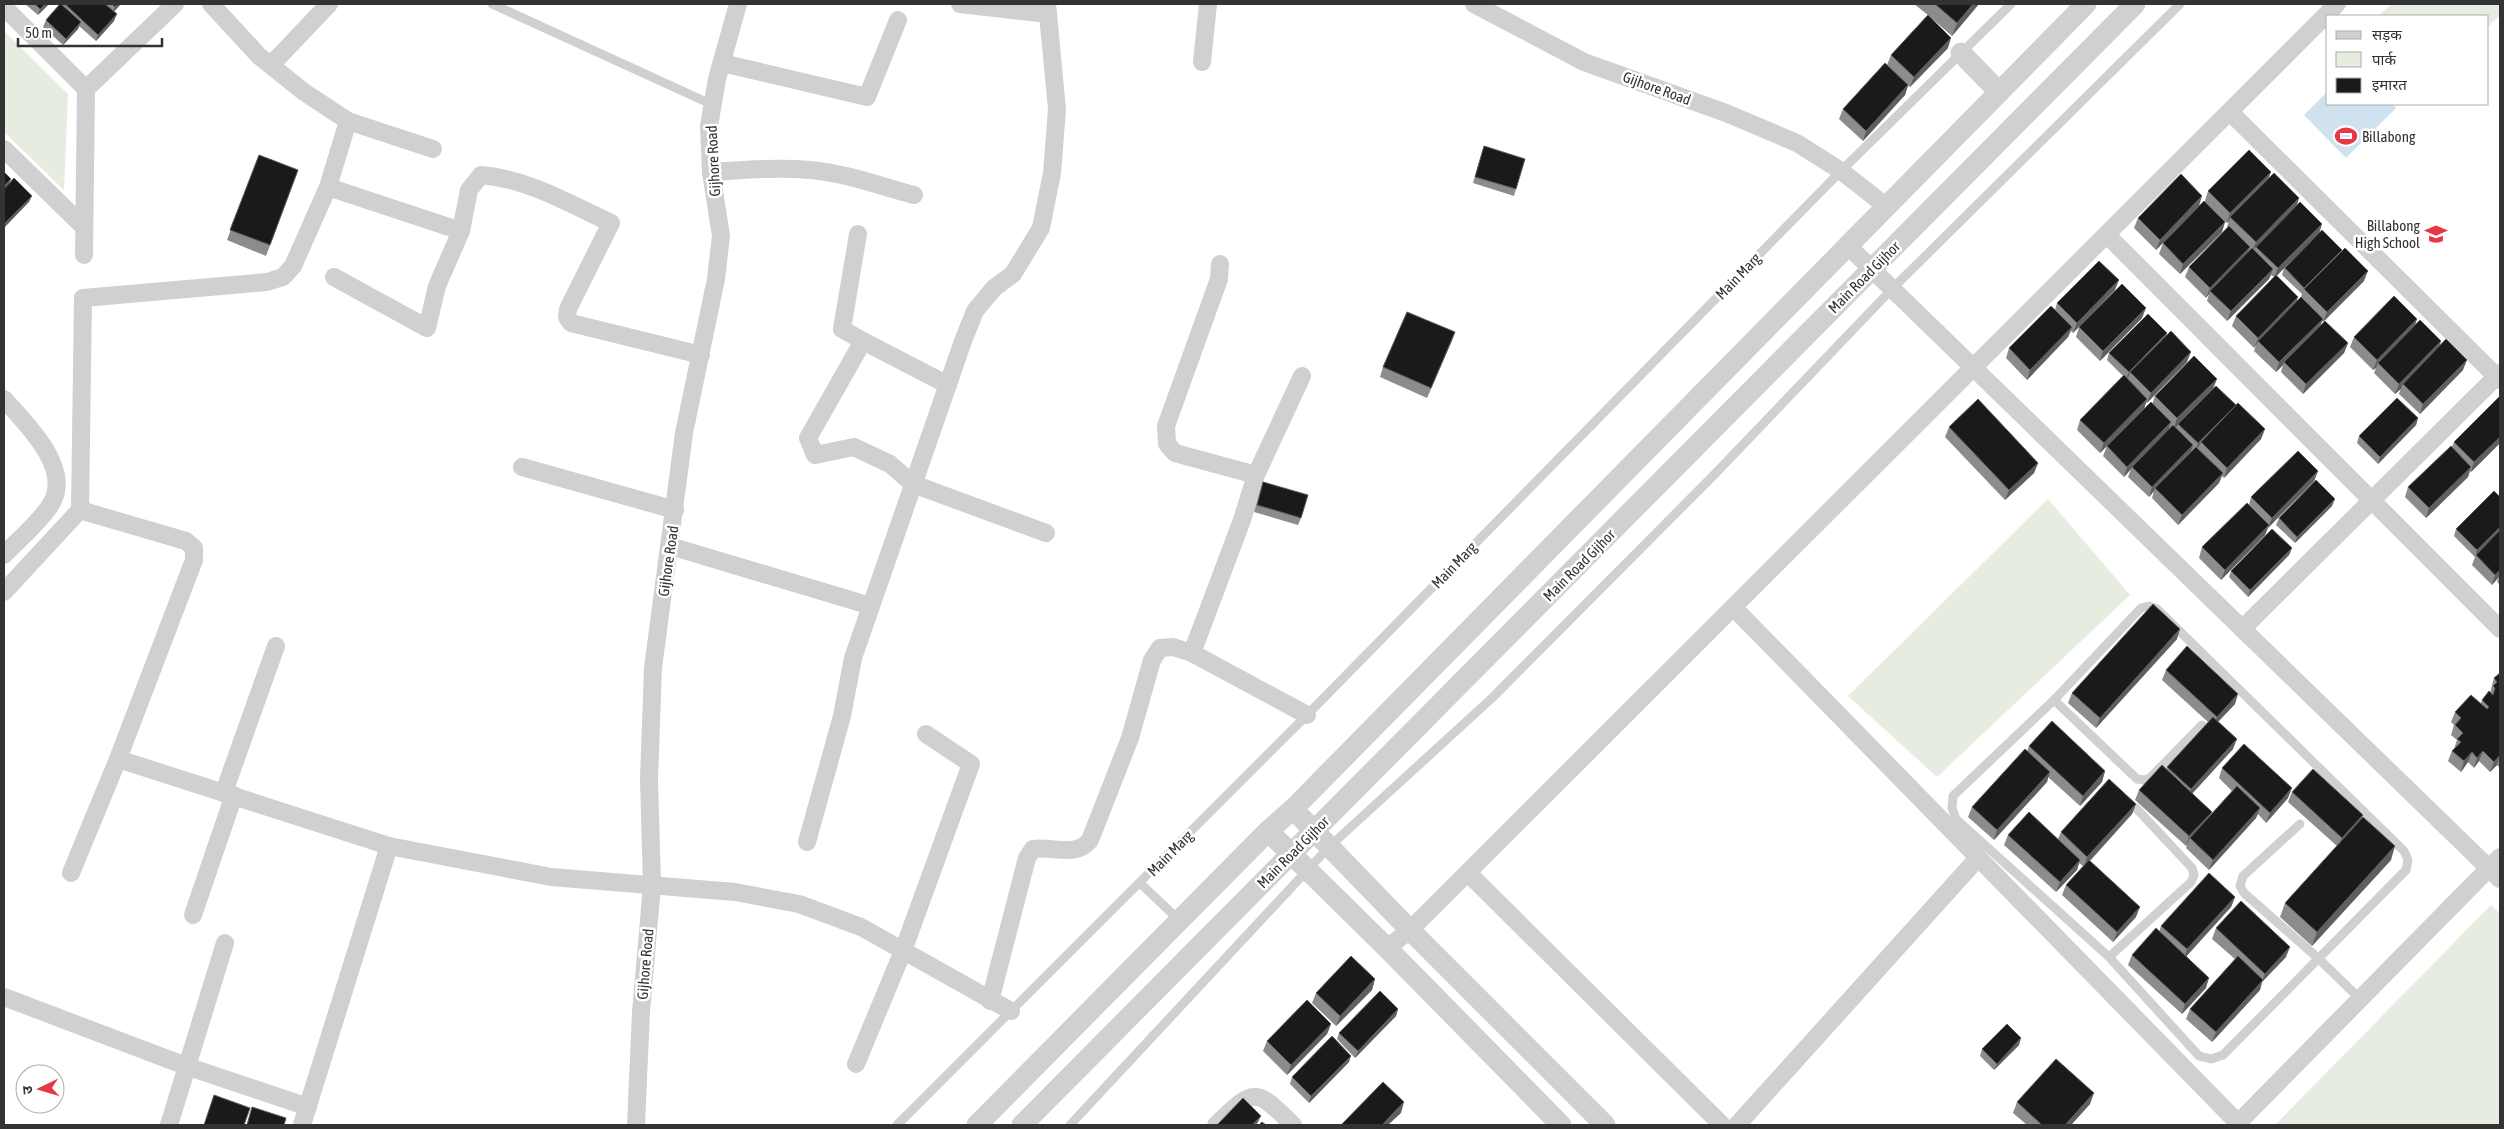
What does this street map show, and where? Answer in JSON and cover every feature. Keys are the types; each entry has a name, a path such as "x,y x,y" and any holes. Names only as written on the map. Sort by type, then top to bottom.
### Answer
{"street":[{"path":"84,254 86,89 175,4"},
{"path":"211,4 259,56 304,92 348,121 433,149"},
{"path":"271,65 329,4"},
{"name":"Gijhore Road","path":"636,1125 641,1012 652,885 649,779 653,668 684,433 716,279 721,236 711,172 709,126 722,63 738,4"},
{"path":"807,842 842,716 854,658 975,310 994,288 1013,274 1040,228 1052,173 1057,109 1047,9 960,4"},
{"path":"1202,62 1208,4"},
{"name":"Gijhore Road","path":"1474,4 1584,62 1726,112 1797,143 1841,171 1886,206"},
{"name":"Main Road Gijhor","path":"977,1125 1293,808 2086,4"},
{"name":"Main Road Gijhor","path":"1022,1125 2135,4"},
{"path":"2326,15 2337,4"},
{"path":"4,7 86,89"},
{"path":"1387,948 1410,930 1974,369 2326,15"},
{"path":"722,63 867,97 898,20"},
{"path":"1961,53 1999,92"},
{"path":"2230,112 2499,377 2242,629"},
{"path":"4,592 80,510 83,298 267,282 283,277 293,266 328,187 348,121"},
{"path":"4,149 84,227"},
{"path":"711,172 768,169 811,170 854,178 914,195"},
{"path":"334,278 427,328 437,286 461,231 469,190 481,175 504,177 526,184 611,223 568,309 567,318 571,323 701,355"},
{"path":"328,187 461,231"},
{"path":"858,234 842,329 948,385"},
{"path":"2107,235 2500,629"},
{"path":"1734,608 2238,1125 2360,999 2497,868 2242,629 1847,245"},
{"path":"1220,264 1219,279 1166,426 1167,444 1175,453 1256,475"},
{"path":"863,341 808,438 815,455 854,447 890,464 913,484 1046,533"},
{"path":"1192,653 1242,520 1256,475 1302,376"},
{"path":"4,399 42,442 50,458 57,482 52,504 4,555"},
{"path":"522,467 675,510"},
{"path":"71,873 118,759 194,560 194,548 186,541 80,510"},
{"path":"670,546 871,606"},
{"path":"193,915 276,646"},
{"path":"990,1001 1027,858 1033,849 1069,851 1084,847 1090,840 1130,738 1152,660 1160,648 1173,647 1192,653 1307,715"},
{"path":"856,1064 903,951 971,764 926,734"},
{"path":"118,759 389,846 550,878 735,892 799,904 861,927 990,1001 1011,1011"},
{"path":"1293,808 1410,930 1605,1125"},
{"path":"1268,831 1387,948 1561,1125"},
{"path":"302,1125 389,846"},
{"path":"1737,1125 1978,858"},
{"path":"1468,872 1722,1125"},
{"path":"169,1125 226,943"},
{"path":"4,997 186,1066 308,1107"},
{"path":"1216,1125 1243,1098 1258,1096 1269,1101 1293,1125"}],"lane":[{"path":"492,4 713,105"},
{"name":"Main Marg","path":"897,1125 1307,715 1841,171 2011,4"},
{"path":"1070,1125 1329,847 1492,698 1711,478 1892,289 2180,4"},
{"path":"2150,606 2157,609 2404,851 2408,860 2406,870 2223,1055 2212,1059 2199,1056 2109,957 1956,819 1952,808 1953,796 2054,700 2141,608 2150,606"},
{"path":"2054,700 2137,779 2144,780 2150,778 2202,725"},
{"path":"2109,957 2192,882 2194,875 2192,868 2136,808"},
{"path":"2300,824 2243,876 2240,886 2244,893 2319,959 2360,999"},
{"path":"1140,883 1180,921"}],"green space":[{"path":"2392,4 2500,4 2500,15 2489,26 2489,15 2379,15"},
{"path":"4,31 68,94 64,190 4,132"},
{"path":"2048,499 2130,595 1937,777 1848,696"},
{"path":"2491,905 2500,914 2500,1125 2275,1125"}],"water":[{"name":"Billabong","path":"2326,93 2326,105 2393,105 2396,108 2346,158 2304,115"}],"building":[{"path":"35,4 45,4 40,9"},
{"path":"60,4 81,22 66,39 46,20"},
{"path":"65,4 105,4 117,14 98,35"},
{"path":"1935,4 1973,4 1957,23"},
{"path":"1928,15 1951,38 1914,77 1891,55"},
{"path":"1885,63 1908,85 1866,131 1843,109"},
{"path":"1484,146 1525,159 1516,189 1475,177"},
{"path":"2249,150 2271,172 2230,213 2208,191"},
{"path":"259,155 298,170 270,245 230,230"},
{"path":"4,172 11,179 4,186"},
{"path":"2274,173 2299,198 2256,242 2230,217"},
{"path":"2181,174 2202,196 2160,240 2138,218"},
{"path":"14,178 32,196 4,224 4,189"},
{"path":"2204,201 2225,222 2183,264 2163,243"},
{"path":"2300,202 2322,224 2278,268 2256,247"},
{"path":"2229,226 2250,247 2210,288 2189,267"},
{"path":"2322,230 2342,250 2304,288 2285,268"},
{"path":"2252,248 2273,269 2231,311 2210,291"},
{"path":"2345,248 2368,271 2327,312 2304,289"},
{"path":"2099,261 2119,280 2077,323 2057,303"},
{"path":"2276,275 2298,297 2258,338 2236,316"},
{"path":"2122,284 2146,308 2103,351 2079,327"},
{"path":"2394,296 2417,319 2377,360 2354,337"},
{"path":"2301,297 2323,319 2279,362 2258,341"},
{"path":"2051,306 2072,327 2030,370 2009,348"},
{"path":"1407,312 1455,332 1431,388 1383,367"},
{"path":"2148,314 2167,333 2129,372 2109,353"},
{"path":"2420,320 2441,341 2399,384 2378,363"},
{"path":"2325,321 2348,343 2306,384 2284,362"},
{"path":"2171,331 2191,352 2151,393 2130,372"},
{"path":"2446,339 2467,360 2423,404 2403,384"},
{"path":"2194,356 2217,379 2177,418 2155,396"},
{"path":"2124,375 2147,399 2104,443 2080,420"},
{"path":"2216,386 2236,405 2198,443 2178,424"},
{"path":"2499,397 2500,437 2474,462 2454,442"},
{"path":"2397,398 2418,418 2380,457 2359,436"},
{"path":"1978,399 2038,463 2009,490 1949,427"},
{"path":"2151,402 2171,422 2127,467 2107,446"},
{"path":"2238,403 2265,429 2227,468 2201,442"},
{"path":"2173,425 2193,445 2152,487 2132,467"},
{"path":"2451,446 2471,467 2429,508 2408,487"},
{"path":"2196,447 2223,473 2182,515 2155,488"},
{"path":"2298,451 2318,471 2272,518 2251,497"},
{"path":"2316,480 2335,499 2297,537 2279,518"},
{"path":"1263,482 1308,495 1301,518 1257,505"},
{"path":"2494,491 2500,497 2500,527 2477,550 2456,529"},
{"path":"2247,503 2269,525 2225,570 2202,547"},
{"path":"2272,529 2292,548 2250,590 2231,571"},
{"path":"2500,530 2500,570 2495,575 2476,555"},
{"path":"2153,604 2180,629 2100,718 2072,693"},
{"path":"2187,646 2238,694 2217,717 2166,670"},
{"path":"2500,673 2500,755 2494,762 2483,751 2477,758 2472,752 2464,761 2452,751 2461,742 2457,739 2463,733 2455,725 2461,718 2455,712 2471,695 2487,709 2489,707 2482,700 2489,691 2493,695 2495,688 2493,686 2497,682 2494,678"},
{"path":"2213,717 2237,739 2191,789 2167,767"},
{"path":"2052,721 2105,771 2083,796 2029,746"},
{"path":"2244,744 2292,788 2270,813 2222,768"},
{"path":"2025,749 2050,772 1997,830 1972,807"},
{"path":"2162,765 2212,812 2189,836 2139,790"},
{"path":"2313,769 2363,815 2342,838 2292,792"},
{"path":"2109,779 2136,804 2087,857 2061,832"},
{"path":"2237,786 2260,808 2213,860 2190,838"},
{"path":"2029,812 2080,860 2060,882 2008,835"},
{"path":"2363,817 2395,846 2317,932 2285,903"},
{"path":"2089,860 2140,907 2117,932 2066,885"},
{"path":"2209,873 2235,897 2187,949 2161,926"},
{"path":"2241,901 2290,947 2265,974 2216,928"},
{"path":"2156,928 2209,978 2185,1004 2132,955"},
{"path":"1351,956 1375,979 1340,1016 1316,993"},
{"path":"2238,956 2263,980 2216,1032 2190,1009"},
{"path":"1380,991 1398,1009 1358,1051 1339,1033"},
{"path":"1307,1000 1331,1024 1291,1065 1267,1041"},
{"path":"2007,1024 2021,1038 1997,1064 1982,1049"},
{"path":"1332,1036 1351,1056 1311,1096 1292,1077"},
{"path":"2056,1059 2094,1093 2065,1125 2042,1125 2017,1102"},
{"path":"1383,1082 1404,1102 1382,1125 1341,1125"},
{"path":"214,1095 250,1108 244,1125 204,1125"},
{"path":"1243,1098 1261,1116 1252,1125 1217,1125"},
{"path":"252,1107 286,1118 284,1125 247,1125"}],"place":[{"name":"Billabong","path":"2346,136"},
{"name":"Billabong High School","path":"2436,234"}]}
